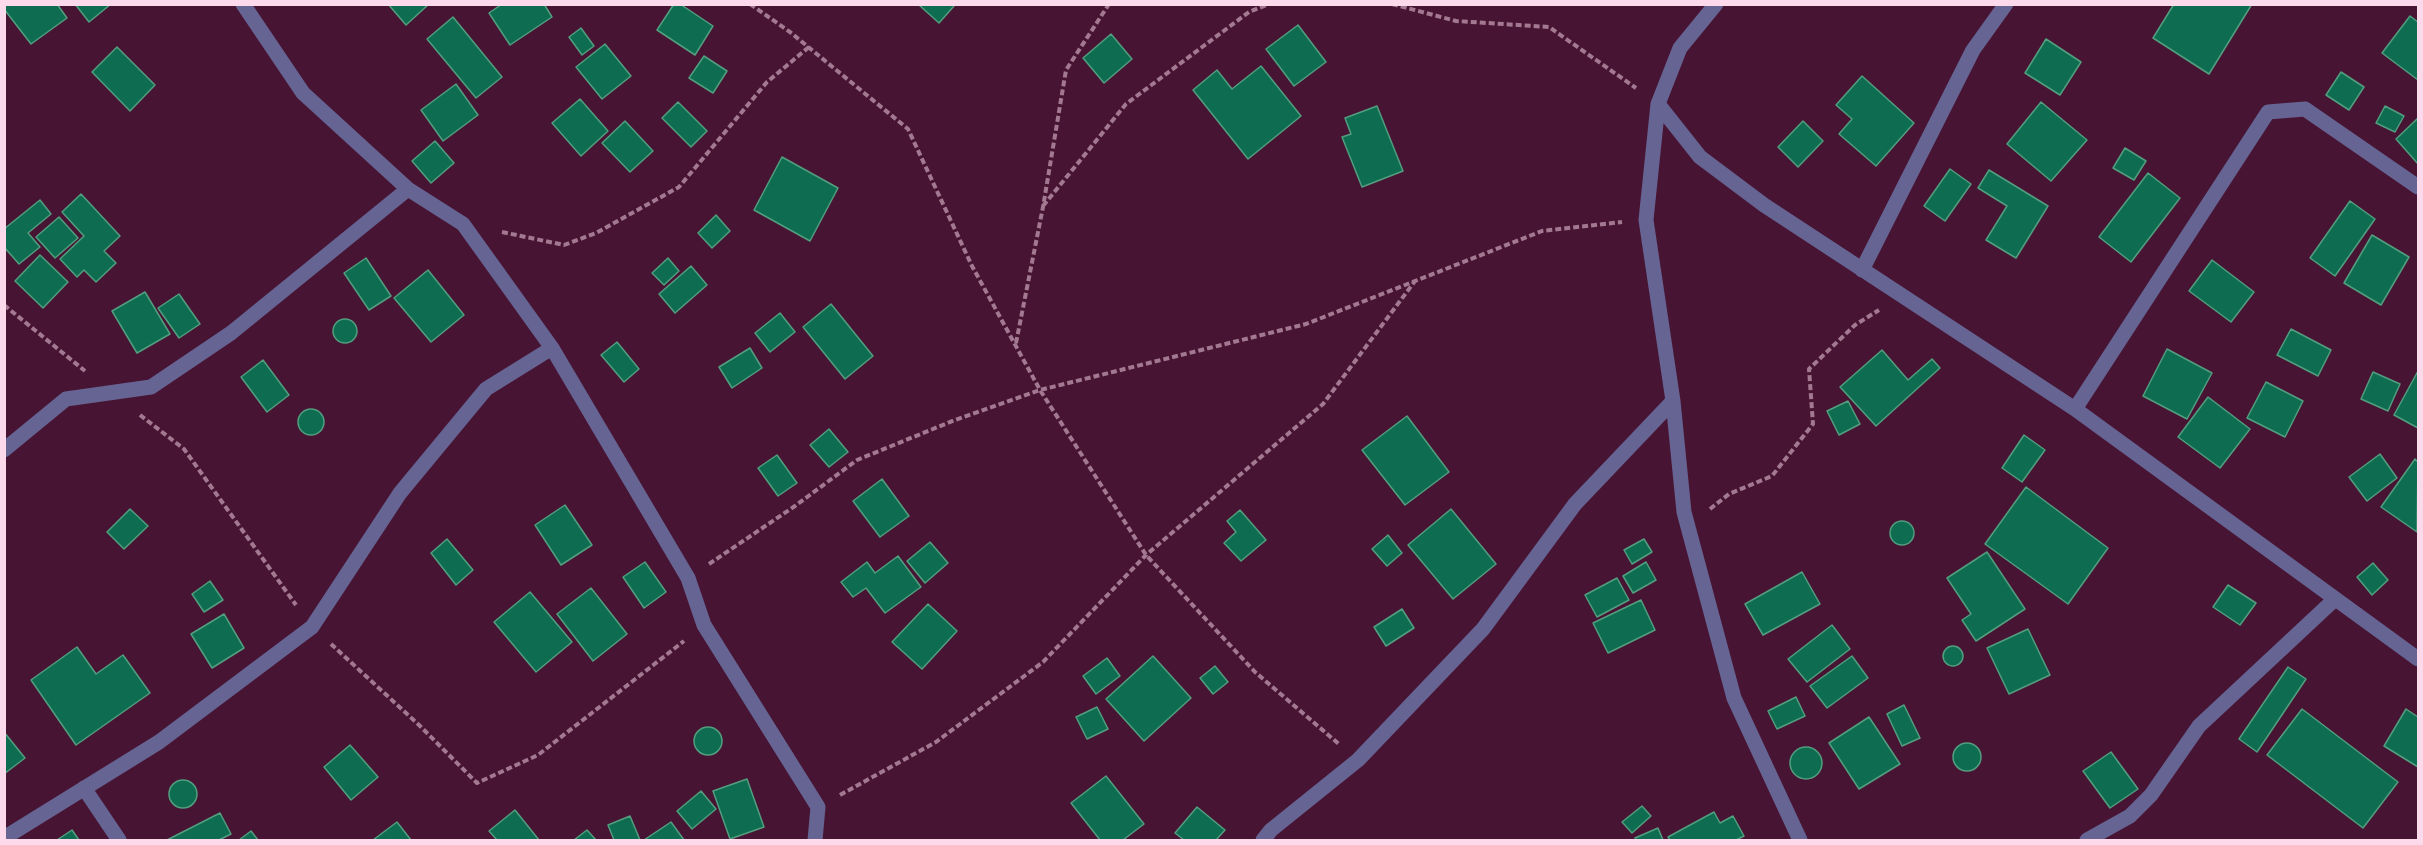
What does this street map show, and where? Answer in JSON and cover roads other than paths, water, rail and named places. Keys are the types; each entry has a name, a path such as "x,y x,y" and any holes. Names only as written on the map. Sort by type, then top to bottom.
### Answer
{"street":[{"path":"243,4 303,93 408,189 463,224 552,348 688,578 704,626 818,807 815,840"},
{"path":"1716,4 1680,48 1658,104 1646,220 1673,400 1684,512 1734,698 1800,840"},
{"path":"1862,270 1973,50 2006,4"},
{"path":"1658,104 1700,157 1764,205 2075,409 2418,659"},
{"path":"2075,409 2268,112 2305,109 2418,187"},
{"path":"4,450 66,399 151,387 231,333 408,189"},
{"path":"4,838 159,742 312,627 400,493 486,390 552,348"},
{"path":"1263,840 1271,830 1358,760 1483,629 1575,504 1673,400"},
{"path":"2088,840 2130,816 2162,781 2199,726 2336,599"},
{"path":"84,788 119,840"}]}
